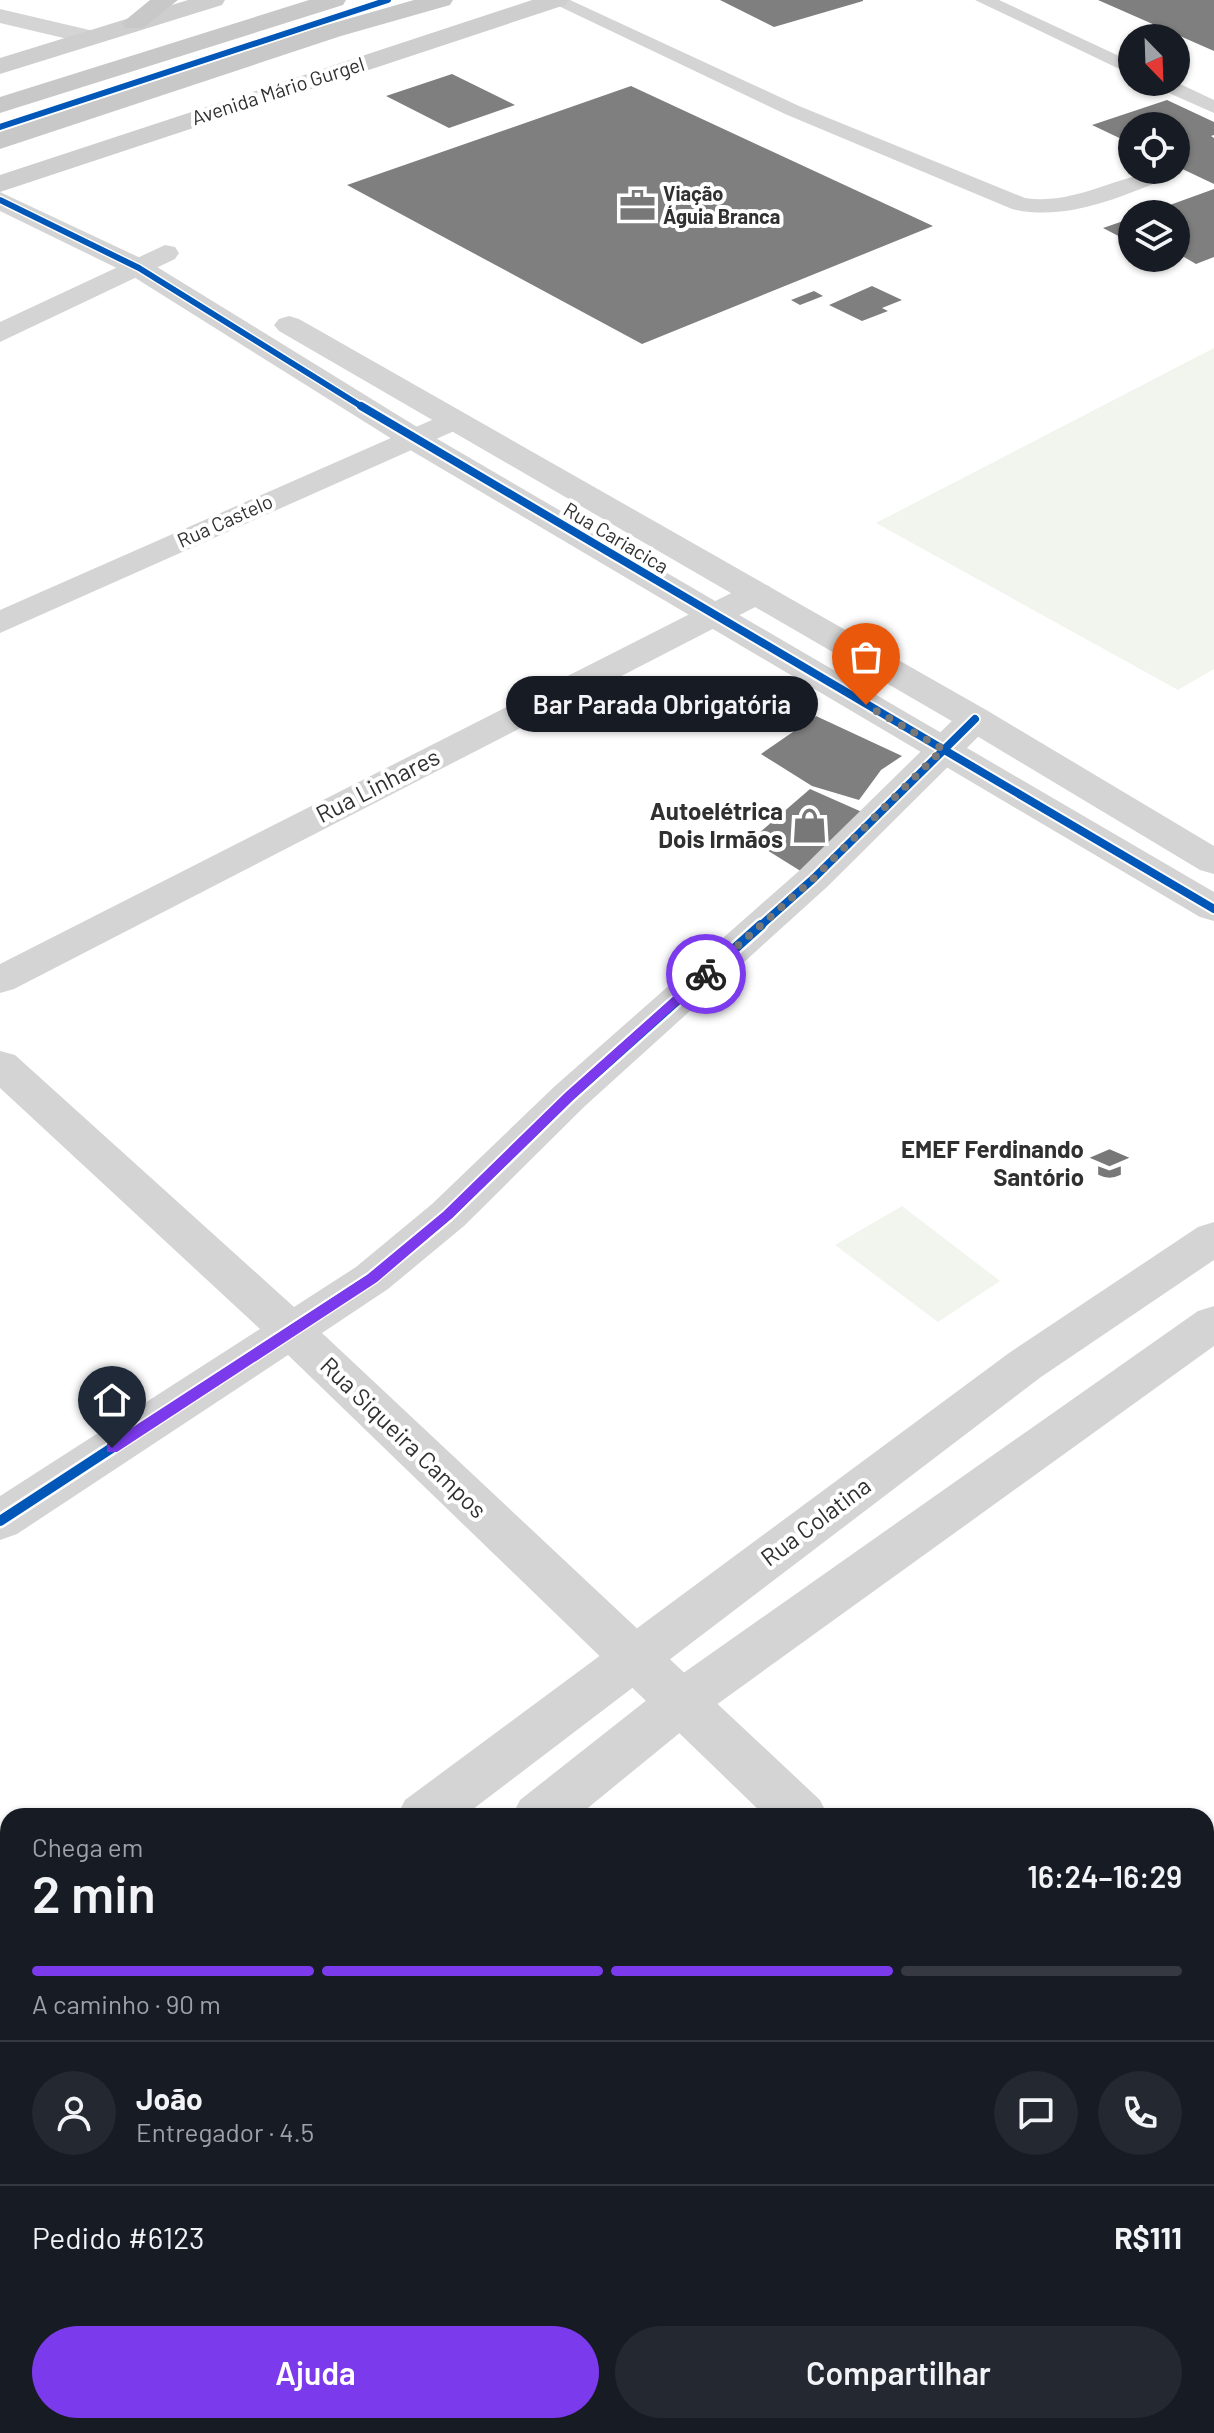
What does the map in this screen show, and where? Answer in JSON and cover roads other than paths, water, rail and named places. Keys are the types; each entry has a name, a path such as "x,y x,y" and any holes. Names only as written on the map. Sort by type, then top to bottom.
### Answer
{"main road":[{"path":"134,23 166,0"},
{"path":"0,66 213,0"},
{"path":"0,105 334,0"},
{"name":"Avenida Mário Gurgel","path":"0,141 332,31 441,0"},
{"name":"Avenida Mário Gurgel","path":"0,184 555,0"}],"street":[{"path":"0,16 89,37"},
{"name":"Rua Cariacica","path":"43,169 40,184 55,199 164,262 411,437 1214,909"},
{"name":"Rua Cariacica","path":"0,200 164,262"},
{"path":"0,333 164,262"},
{"name":"Rua Cariacica","path":"224,287 450,421 975,719 1214,862"},
{"name":"Rua Castelo","path":"0,623 450,421"},
{"name":"Rua Linhares","path":"0,980 757,593"},
{"path":"0,1521 372,1278 448,1215 570,1096 813,879 975,719"},
{"name":"Rua Siqueira Campos","path":"0,1065 293,1332 792,1808"},
{"name":"Rua Colatina","path":"435,1808 1025,1365 1214,1238"},
{"path":"549,1808 680,1703 1214,1323"}],"lane":[{"path":"555,0 792,110 1020,204 1044,208 1063,206 1130,184"},
{"path":"984,0 1118,62"},
{"path":"1190,96 1214,107"}],"place":[{"name":"Viação Águia Branca","path":"637,206"},
{"name":"Bar Parada Obrigatória","path":"866,705"},
{"name":"Autoelétrica Dois Irmãos","path":"809,826"},
{"name":"EMEF Ferdinando Santório","path":"1110,1164"}]}
